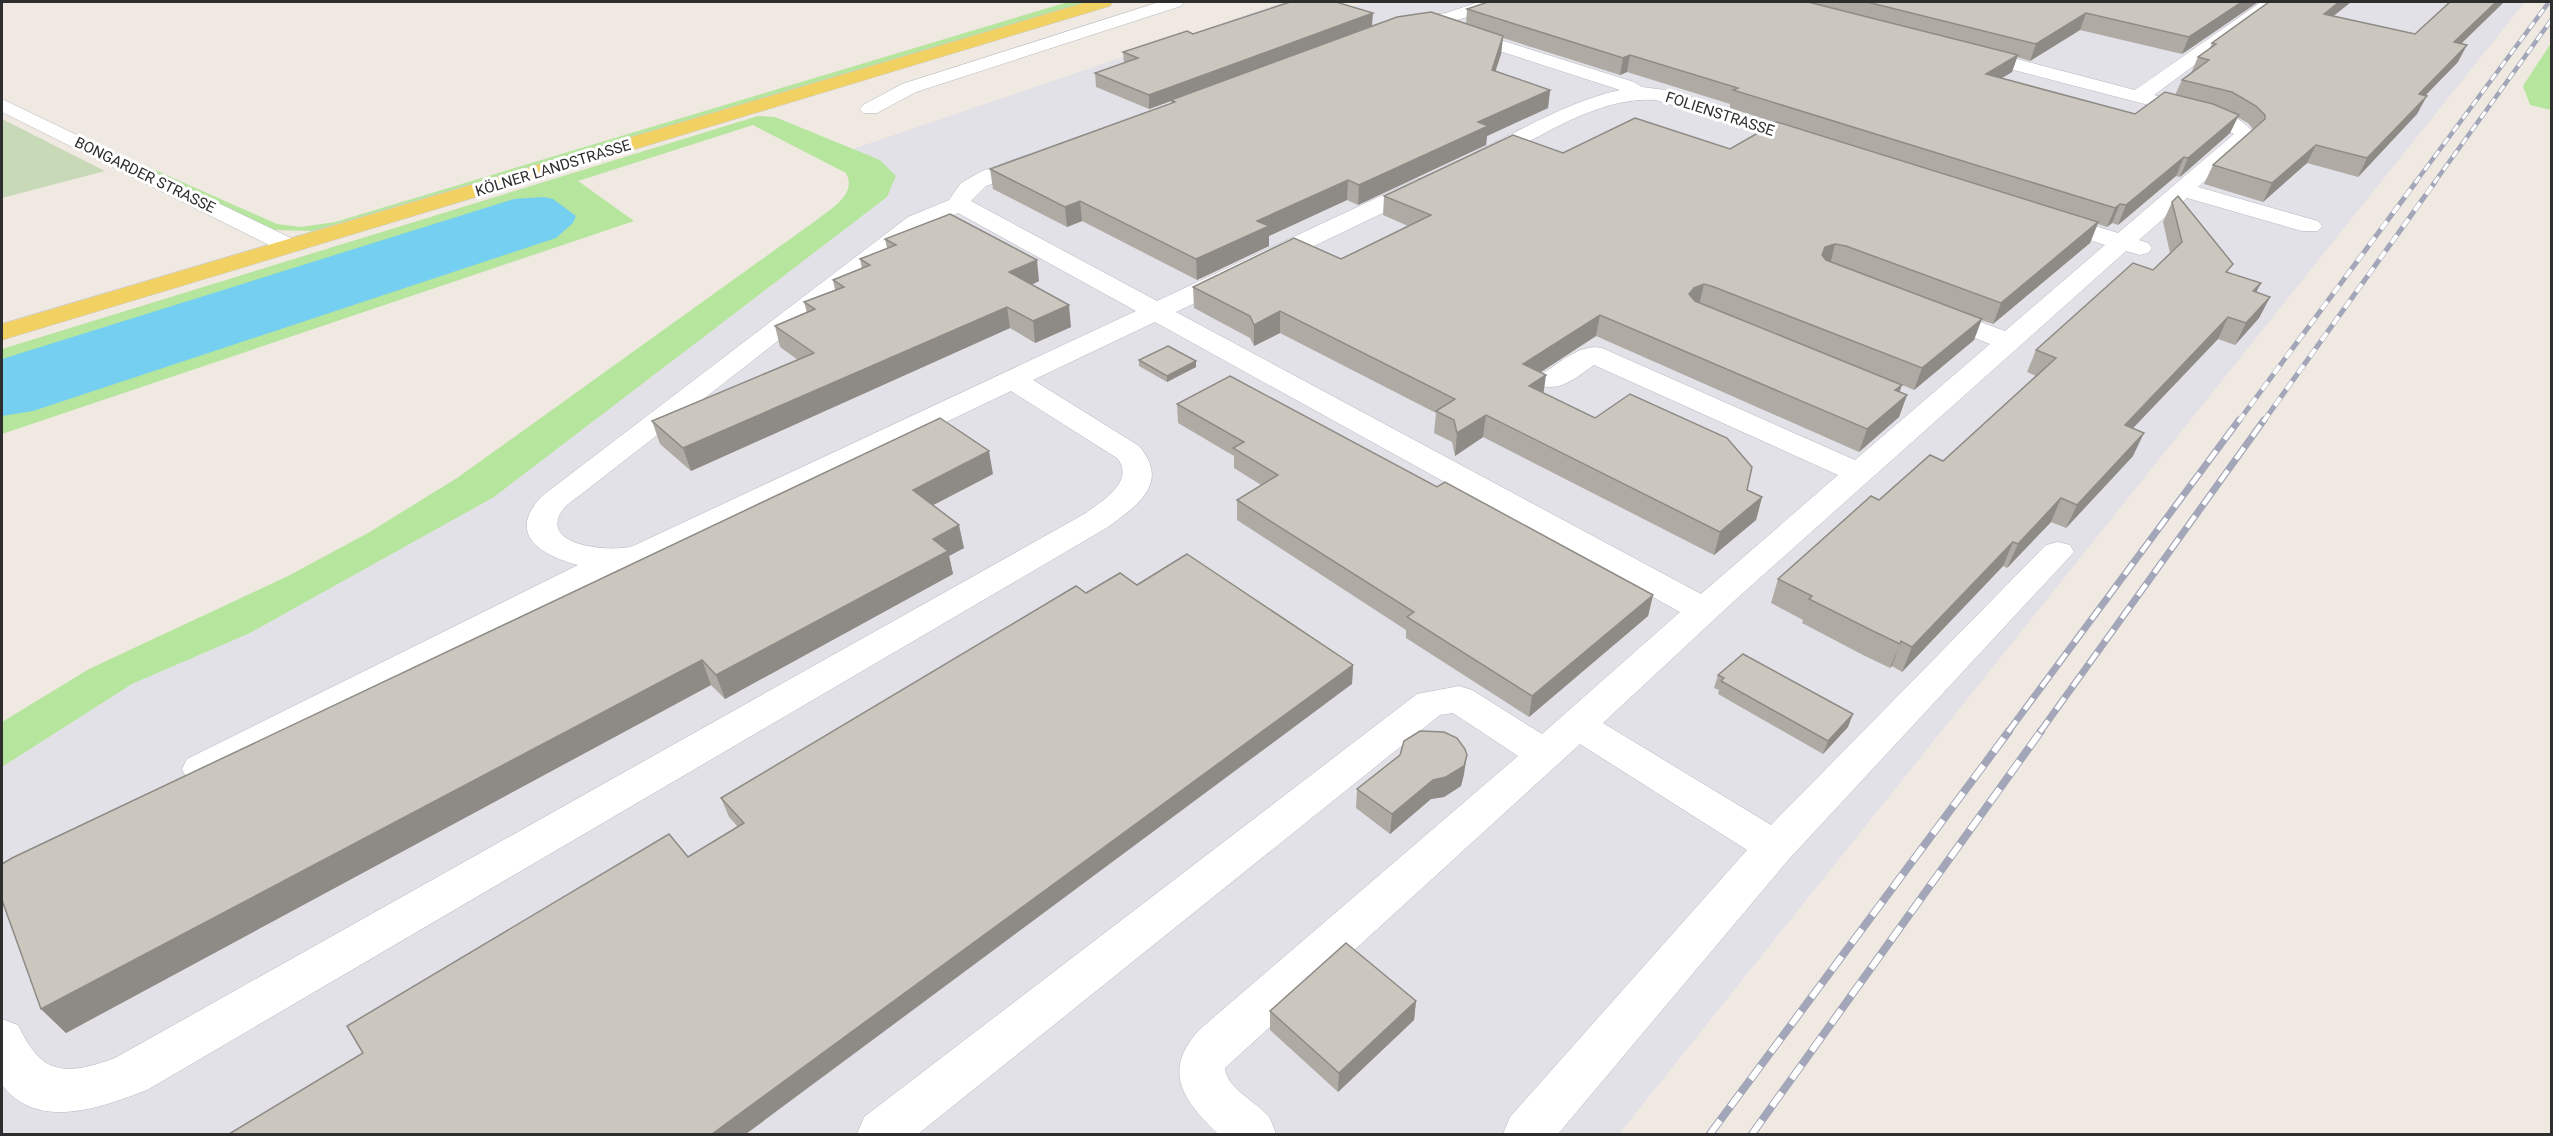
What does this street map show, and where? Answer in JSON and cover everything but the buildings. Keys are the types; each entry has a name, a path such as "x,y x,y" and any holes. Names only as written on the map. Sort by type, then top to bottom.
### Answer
{"main road":[{"name":"KÖLNER LANDSTRASSE","path":"2,332 1104,2"}],"street":[{"path":"870,109 909,88 1175,2"},
{"path":"1388,29 1411,22 1449,18 1494,2"},
{"path":"2139,96 2271,2"},
{"name":"FOLIENSTRASSE","path":"1439,25 1627,86 1636,93 1662,95 1832,150"},
{"path":"1252,1134 1207,1087 1201,1069 1205,1057 1859,473 1919,406 2009,342 2131,245 2183,190 2241,141 2244,132 2221,118 1945,46"},
{"path":"1464,166 1598,103 1636,93"},
{"name":"BONGARDER STRASSE","path":"2,105 289,246"},
{"path":"1053,153 978,182 963,194 959,204 916,222 556,499 544,515 541,524 548,540 581,555 614,560 632,558 658,548 1443,176"},
{"path":"2183,190 2310,226"},
{"path":"959,204 1155,313 1704,610"},
{"path":"2033,214 2131,245"},
{"path":"1908,303 2009,342"},
{"path":"1552,380 1592,354 1859,473"},
{"path":"2,1040 7,1058 20,1076 31,1084 47,1089 81,1090 130,1075 1097,520 1134,488 1140,473 1138,462 1128,453 1013,380"},
{"path":"1527,1134 1775,847 2058,552"},
{"path":"166,787 614,560"},
{"path":"881,1134 1430,703 1459,699 1544,754"},
{"path":"1576,724 1775,847"}],"shaded area":[{"path":"1284,2 1337,2 1352,7 1367,2 2525,2 1619,1134 2,1134 2,767 132,684 250,633 494,497 887,197 850,150"}],"green space":[{"path":"1068,2 1087,2 313,231 275,230 132,163 146,166 277,224 301,227 335,222"},
{"path":"2551,43 2551,110 2530,105 2523,86"},
{"path":"758,116 775,117 880,160 896,176 887,197 494,497 250,633 132,684 2,767 2,722 89,669 288,576 368,533 457,478 830,210 846,194 849,181 846,173 753,125 578,181 634,221 2,434 2,349"},
{"path":"2,119 105,171 2,198"}],"water":[{"path":"544,197 553,199 576,216 573,223 556,238 33,411 2,416 2,359 514,199"}],"railway":[{"path":"2415,183 2549,2"},
{"path":"2434,183 2552,19"},
{"path":"2238,422 2416,182"},
{"path":"2263,422 2435,182"},
{"path":"2008,732 2239,420"},
{"path":"2040,732 2264,420"},
{"path":"1710,1134 2009,731"},
{"path":"1752,1134 2041,731"}]}
